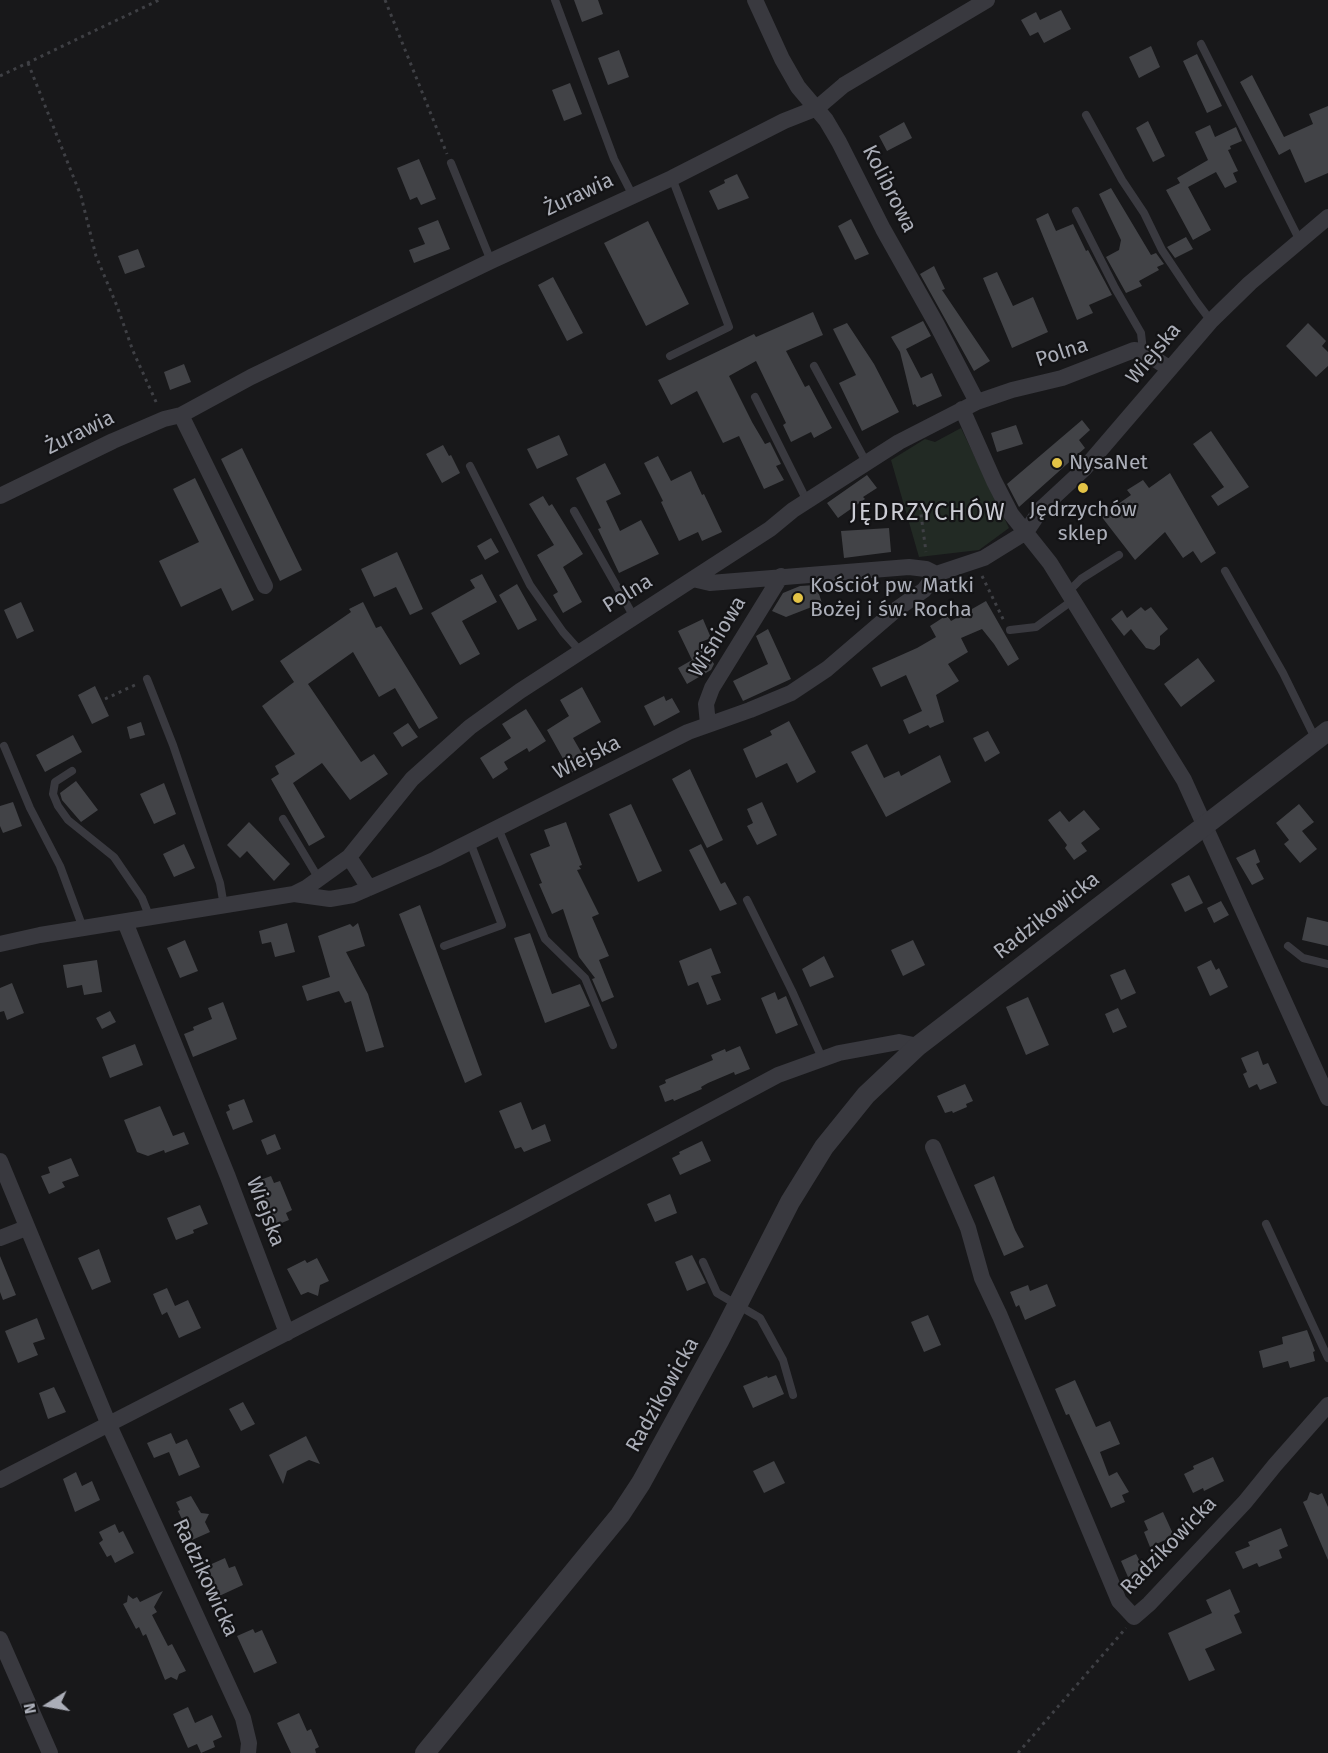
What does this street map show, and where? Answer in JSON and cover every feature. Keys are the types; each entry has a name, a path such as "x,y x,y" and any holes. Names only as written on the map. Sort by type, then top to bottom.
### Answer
{"street":[{"name":"Kolibrowa","path":"755,0 782,60 798,87 817,108 839,142 883,229 937,325 970,405"},
{"name":"Żurawia","path":"0,496 113,441 164,419 181,415 251,377 491,261 672,178 784,121 817,108 844,85 987,0"},
{"name":"Wiejska","path":"0,944 40,935 294,894 330,899 353,895 436,859 688,732 791,693 827,669 897,609 924,591 931,571 975,561 1000,549 1026,532 1042,507 1084,469 1211,321 1250,283 1328,218"},
{"name":"Polna","path":"294,894 320,879 349,857 412,778 470,727 580,651 770,529 866,462 898,442 970,405 1070,375 1134,350 1143,351"},
{"path":"1143,351 1170,369"},
{"path":"970,405 994,481 1011,514 1045,555 1184,780 1328,1098"},
{"path":"181,415 265,586"},
{"name":"Wiśniowa","path":"693,579 710,583 909,567 931,571"},
{"name":"Wiśniowa","path":"708,724 706,704 712,688 781,576"},
{"name":"Radzikowicka","path":"425,1753 620,1515 664,1446 790,1202 824,1147 866,1095 918,1046 1322,736"},
{"path":"349,857 369,888"},
{"name":"Wiejska","path":"125,922 228,1177 287,1334"},
{"path":"0,1480 514,1216 778,1075 822,1058 882,1044 898,1042 918,1046"},
{"name":"Radzikowicka","path":"933,1147 968,1228 982,1278 1119,1601 1134,1617 1245,1502 1328,1405"},
{"path":"0,1161 109,1425"},
{"path":"0,1238 26,1228"},
{"name":"Radzikowicka","path":"109,1425 243,1718 249,1743 248,1753"},
{"path":"0,1639 50,1753"}],"lane":[{"path":"555,0 614,159 633,196"},
{"path":"1201,44 1300,241"},
{"path":"1086,115 1122,180 1144,213 1162,250 1211,321"},
{"path":"451,163 491,261"},
{"path":"670,356 729,327 672,178"},
{"path":"1076,211 1114,288 1141,333 1143,351"},
{"path":"814,366 866,462"},
{"path":"755,397 807,501"},
{"path":"470,466 530,585 563,632 580,651"},
{"path":"574,511 634,618"},
{"path":"1010,630 1036,627 1070,596 1081,579 1119,555"},
{"path":"1225,572 1322,736"},
{"path":"147,679 173,745 220,883 224,906"},
{"path":"4,746 30,808 60,866 83,928"},
{"path":"72,771 55,782 53,794 58,806 68,820 114,857 142,898 150,918"},
{"path":"283,819 301,852 320,879"},
{"path":"498,828 545,939 585,978 613,1044"},
{"path":"444,946 502,925 470,842"},
{"path":"747,900 822,1058"},
{"path":"1288,946 1303,958 1328,964"},
{"path":"1266,1224 1328,1358"},
{"path":"703,1262 717,1293 760,1318 783,1360 793,1395"}],"path":[{"path":"0,76 159,0"},
{"path":"385,0 451,163"},
{"path":"28,63 81,196 96,256 133,351 164,419"},
{"path":"920,507 931,571"},
{"path":"975,561 996,609 1010,630"},
{"path":"105,699 147,679"},
{"path":"1018,1753 1089,1669 1120,1637 1134,1617"}],"shaded area":[{"path":"961,428 1009,528 979,550 919,557 891,460 925,439 935,442"}],"building":[{"path":"574,0 598,0 603,14 582,22"},
{"path":"1061,10 1071,29 1044,43 1038,32 1030,36 1021,20 1036,12 1040,20"},
{"path":"1151,46 1160,67 1139,78 1129,57"},
{"path":"619,50 629,77 608,85 598,58"},
{"path":"1197,54 1222,106 1207,113 1183,61"},
{"path":"1252,75 1284,137 1313,124 1309,114 1328,106 1328,173 1305,183 1290,149 1279,155 1240,82"},
{"path":"570,83 582,114 564,121 552,90"},
{"path":"1148,121 1165,156 1153,162 1136,128"},
{"path":"904,122 912,138 887,151 879,136"},
{"path":"1210,125 1215,137 1236,127 1242,141 1230,146 1231,149 1228,150 1238,171 1233,173 1237,182 1225,188 1216,172 1188,187 1211,230 1193,240 1166,190 1180,183 1177,178 1208,160 1195,132"},
{"path":"419,159 436,199 421,205 417,197 410,200 397,168"},
{"path":"737,174 749,198 718,210 709,191"},
{"path":"1111,188 1151,255 1156,253 1164,264 1157,267 1159,270 1139,281 1142,286 1126,293 1106,257 1119,250 1121,240 1099,194"},
{"path":"1048,213 1056,231 1073,224 1112,295 1089,305 1093,313 1077,320 1036,219"},
{"path":"851,219 869,254 855,260 838,226"},
{"path":"438,220 450,249 414,263 409,250 425,244 418,228"},
{"path":"648,221 689,304 646,326 604,243"},
{"path":"1186,237 1193,249 1175,258 1167,247"},
{"path":"138,249 145,267 125,274 118,256"},
{"path":"934,266 945,289 942,290 990,361 974,371 920,274"},
{"path":"997,272 1013,306 1033,297 1048,332 1012,348 983,278"},
{"path":"553,277 583,333 567,341 538,285"},
{"path":"813,312 823,335 786,351 805,387 809,385 832,428 814,438 811,432 791,442 783,425 786,423 756,361 729,376 765,444 770,442 781,464 776,466 784,480 764,489 739,436 723,443 697,391 671,405 658,380 754,334 756,337"},
{"path":"923,321 931,336 906,349 921,378 932,373 942,396 917,407 913,405 900,352 891,337"},
{"path":"847,323 874,364 899,412 862,431 839,383 856,375 833,329"},
{"path":"1308,323 1326,341 1322,346 1328,352 1328,366 1316,377 1286,346"},
{"path":"184,364 191,382 170,390 164,372"},
{"path":"1082,420 1090,430 1079,440 1085,448 1019,507 1007,484"},
{"path":"1016,425 1023,444 997,452 991,433"},
{"path":"1211,431 1249,487 1218,506 1211,496 1224,487 1193,444"},
{"path":"559,435 568,455 537,469 527,449"},
{"path":"443,445 460,473 442,483 426,454"},
{"path":"242,448 302,570 280,581 221,459"},
{"path":"658,456 671,481 691,471 722,532 702,541 698,532 679,541 644,463"},
{"path":"605,463 621,494 606,501 620,531 641,520 659,554 619,573 598,529 601,528 576,478"},
{"path":"1170,473 1216,553 1201,563 1193,551 1183,558 1165,532 1135,560 1101,516 1131,495 1127,490 1143,480 1149,488"},
{"path":"867,475 877,488 838,518 827,503"},
{"path":"195,478 254,600 232,611 221,588 181,607 159,561 199,542 173,489"},
{"path":"543,496 549,506 552,504 583,554 563,567 582,602 563,613 553,595 558,592 537,555 554,545 529,504"},
{"path":"889,528 891,552 844,558 841,531"},
{"path":"491,538 499,552 485,560 477,546"},
{"path":"397,552 423,609 410,615 396,587 374,597 361,569"},
{"path":"482,574 497,602 462,621 480,654 460,665 431,613 475,588 470,580"},
{"path":"517,584 537,620 518,630 499,595"},
{"name":"Kościół pw. Matki Bożej i św. Rocha","path":"816,585 822,603 786,617 772,611 783,593 800,586"},
{"path":"986,601 1019,659 1008,666 982,629 961,638 968,652 948,664 959,681 936,695 944,722 930,728 928,725 909,734 903,720 922,711 906,675 881,687 872,668 936,637 930,626 947,615 951,621"},
{"path":"21,602 34,631 17,639 4,610"},
{"path":"363,602 376,628 381,626 438,718 419,729 395,688 379,697 353,652 308,684 361,762 374,754 388,774 350,800 322,763 293,783 325,837 309,846 271,779 279,774 275,766 295,754 262,706 294,682 280,661 351,612 349,609"},
{"path":"1141,607 1145,611 1151,607 1168,629 1160,636 1160,645 1154,650 1146,648 1131,629 1124,636 1111,619 1122,610 1127,618"},
{"path":"703,619 711,638 701,642 714,664 711,670 687,684 678,668 692,660 678,631"},
{"path":"768,629 791,679 743,701 733,681 768,664 756,636"},
{"path":"1198,658 1215,681 1181,707 1164,684"},
{"path":"95,686 109,716 92,724 78,695"},
{"path":"582,687 601,722 573,738 588,764 571,773 547,730 569,716 560,700"},
{"path":"664,696 666,701 672,698 680,712 654,726 644,706"},
{"path":"526,709 546,741 529,752 527,748 504,762 508,769 493,779 480,758 511,738 502,724"},
{"path":"789,721 816,772 797,783 787,763 756,778 743,749 772,735 770,731"},
{"path":"141,722 145,735 130,739 127,727"},
{"path":"408,723 418,737 402,747 393,733"},
{"path":"988,731 1000,753 985,762 973,738"},
{"path":"73,735 82,752 45,772 36,755"},
{"path":"867,744 884,778 899,771 901,776 940,755 951,782 886,817 851,752"},
{"path":"690,769 723,840 707,848 672,779"},
{"path":"76,781 98,810 81,822 62,800 60,793"},
{"path":"164,783 176,814 154,824 140,794"},
{"path":"13,802 22,826 3,833 0,826 0,806"},
{"path":"762,802 777,835 757,845 747,826 753,823 747,809"},
{"path":"631,804 662,871 638,882 609,814"},
{"path":"1299,804 1314,822 1302,831 1317,849 1300,863 1284,844 1289,840 1276,823"},
{"path":"1084,810 1100,829 1081,843 1087,851 1074,860 1065,848 1067,845 1048,820 1060,811 1069,822"},
{"path":"249,822 290,864 274,881 247,851 240,858 227,845"},
{"path":"566,822 582,865 579,866 581,869 577,870 599,914 592,917 609,956 599,960 614,997 602,1002 592,979 595,978 579,957 563,909 552,914 539,884 542,883 530,854 550,846 544,830"},
{"path":"184,844 195,868 174,877 163,854"},
{"path":"701,844 721,884 725,882 737,904 720,911 689,850"},
{"path":"1255,849 1260,862 1256,864 1264,879 1252,885 1236,858"},
{"path":"1189,875 1203,903 1185,912 1171,884"},
{"path":"1221,901 1229,915 1214,923 1207,908"},
{"path":"420,905 482,1075 465,1083 399,914"},
{"path":"1307,917 1328,922 1328,946 1302,940"},
{"path":"287,923 295,952 275,957 271,942 262,944 259,931"},
{"path":"358,923 365,946 346,952 368,994 384,1047 366,1052 351,1001 345,1003 339,991 307,1001 302,986 330,977 318,936 350,924 353,927"},
{"path":"530,933 552,994 580,984 590,1006 545,1023 514,938"},
{"path":"185,940 198,971 180,978 167,948"},
{"path":"913,940 925,965 903,976 891,950"},
{"path":"711,948 721,973 711,976 721,1000 707,1005 698,982 688,986 679,961"},
{"path":"824,956 834,977 810,987 802,969"},
{"path":"97,960 102,992 84,995 82,985 67,988 63,965"},
{"path":"1211,960 1216,970 1219,968 1228,987 1210,996 1197,967"},
{"path":"1125,969 1136,993 1121,1000 1110,975"},
{"path":"12,983 24,1013 7,1020 4,1011 0,1012 0,988"},
{"path":"775,992 778,1000 786,996 798,1025 776,1034 761,998"},
{"path":"1028,997 1049,1045 1026,1055 1006,1007"},
{"path":"223,1002 237,1039 193,1057 184,1034 194,1030 193,1027 212,1019 208,1008"},
{"path":"1118,1008 1127,1027 1113,1033 1105,1014"},
{"path":"110,1011 116,1022 102,1029 96,1018"},
{"path":"135,1044 143,1065 110,1078 102,1057"},
{"path":"740,1046 750,1069 735,1075 734,1072 708,1083 701,1087 702,1089 674,1101 673,1099 665,1102 659,1086 666,1083 665,1080 713,1060 711,1055"},
{"path":"1258,1051 1263,1065 1268,1063 1277,1083 1260,1090 1257,1084 1249,1088 1243,1074 1247,1072 1241,1058"},
{"path":"965,1084 973,1101 966,1104 967,1107 953,1113 952,1111 945,1113 937,1096"},
{"path":"244,1099 253,1122 233,1130 226,1112 230,1110 228,1105"},
{"path":"521,1102 532,1130 545,1124 551,1141 524,1152 521,1147 515,1149 499,1111"},
{"path":"160,1106 173,1136 184,1132 189,1144 165,1153 164,1150 148,1156 137,1152 124,1120"},
{"path":"275,1134 281,1149 267,1155 261,1140"},
{"path":"702,1141 711,1161 680,1175 672,1158"},
{"path":"71,1158 79,1176 62,1182 65,1187 49,1194 41,1176 50,1173 48,1167"},
{"path":"271,1176 274,1183 280,1181 292,1210 286,1213 289,1220 269,1228 255,1197 252,1183"},
{"path":"994,1176 1024,1247 1004,1256 974,1185"},
{"path":"670,1194 677,1213 655,1222 647,1204"},
{"path":"200,1205 208,1224 176,1240 167,1218"},
{"path":"99,1249 111,1282 92,1290 78,1258"},
{"path":"692,1255 706,1283 687,1291 675,1262"},
{"path":"0,1256 16,1295 3,1300 0,1292"},
{"path":"317,1258 329,1281 320,1285 318,1296 308,1292 301,1295 287,1269 305,1260 307,1263"},
{"path":"1047,1284 1056,1306 1025,1320 1010,1292 1028,1285 1030,1291"},
{"path":"167,1288 175,1306 188,1300 201,1328 179,1338 167,1312 162,1315 153,1294"},
{"path":"928,1315 941,1345 924,1352 911,1322"},
{"path":"37,1318 45,1339 33,1343 38,1355 18,1363 5,1331"},
{"path":"1307,1330 1315,1351 1313,1352 1315,1361 1290,1368 1288,1361 1263,1368 1259,1351 1283,1344 1282,1337"},
{"path":"776,1375 784,1394 753,1408 743,1386 767,1376 768,1378"},
{"path":"1075,1380 1096,1427 1110,1421 1120,1444 1100,1452 1109,1476 1117,1472 1129,1492 1122,1495 1125,1502 1111,1508 1069,1414 1066,1415 1055,1389"},
{"path":"54,1387 66,1412 48,1419 39,1393"},
{"path":"243,1402 255,1424 241,1431 229,1409"},
{"path":"171,1433 176,1444 187,1439 200,1467 179,1476 169,1452 154,1458 147,1443"},
{"path":"306,1436 320,1464 309,1460 287,1471 283,1484 269,1455"},
{"path":"1213,1457 1224,1481 1204,1491 1203,1488 1193,1493 1184,1474 1194,1469 1193,1466"},
{"path":"774,1461 785,1483 764,1493 753,1471"},
{"path":"76,1472 82,1486 92,1481 100,1500 75,1512 63,1479"},
{"path":"1310,1492 1318,1495 1322,1493 1328,1507 1328,1560 1303,1502 1307,1500"},
{"path":"191,1496 201,1513 209,1514 205,1522 210,1532 192,1540 176,1502"},
{"path":"1163,1512 1174,1536 1150,1547 1144,1532 1148,1530 1144,1521"},
{"path":"115,1524 119,1533 123,1531 134,1553 115,1563 111,1555 107,1557 99,1543 103,1540 99,1532"},
{"path":"1281,1528 1288,1546 1279,1550 1282,1558 1259,1567 1257,1563 1243,1569 1235,1552 1250,1546 1248,1542"},
{"path":"1136,1554 1144,1569 1128,1577 1121,1561"},
{"path":"225,1558 229,1568 235,1566 243,1585 217,1597 205,1567"},
{"path":"1230,1589 1240,1612 1234,1615 1242,1633 1205,1649 1215,1670 1189,1681 1168,1633 1212,1613 1206,1600"},
{"path":"163,1591 154,1607 157,1612 152,1615 168,1646 172,1644 186,1671 179,1674 177,1680 171,1677 165,1680 146,1634 143,1636 139,1627 136,1629 123,1604 127,1602 128,1595 133,1599 137,1597 140,1602"},
{"path":"253,1629 255,1633 262,1630 277,1663 254,1673 237,1636"},
{"path":"188,1707 195,1723 212,1715 222,1737 213,1741 215,1747 201,1753 197,1744 188,1748 173,1714"},
{"path":"299,1713 307,1731 311,1729 319,1747 315,1749 316,1753 291,1753 277,1723"}],"place":[{"name":"NysaNet","path":"1057,463"},
{"name":"Jędrzychów sklep","path":"1083,488"},
{"name":"Kościół pw. Matki Bożej i św. Rocha","path":"798,598"}],"district":[{"name":"JĘDRZYCHÓW","path":"928,513"}]}
